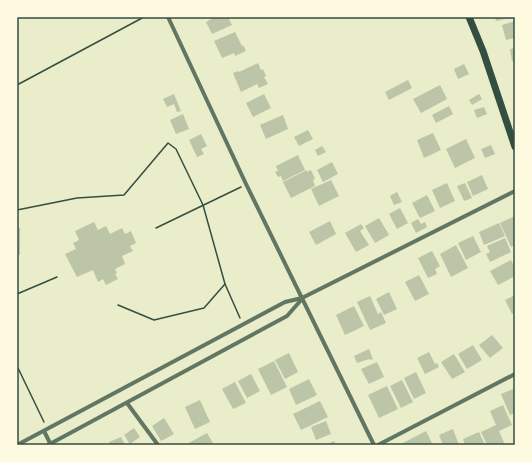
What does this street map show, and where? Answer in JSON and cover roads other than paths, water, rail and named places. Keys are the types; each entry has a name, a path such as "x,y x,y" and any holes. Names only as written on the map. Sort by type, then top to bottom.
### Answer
{"main road":[{"path":"469,17 484,51 515,147"}],"street":[{"path":"168,17 246,184 374,445"},
{"path":"18,445 285,302 302,298 515,191"},
{"path":"44,431 50,445 287,316 302,298"},
{"path":"378,445 515,374"},
{"path":"127,403 158,445"}]}
